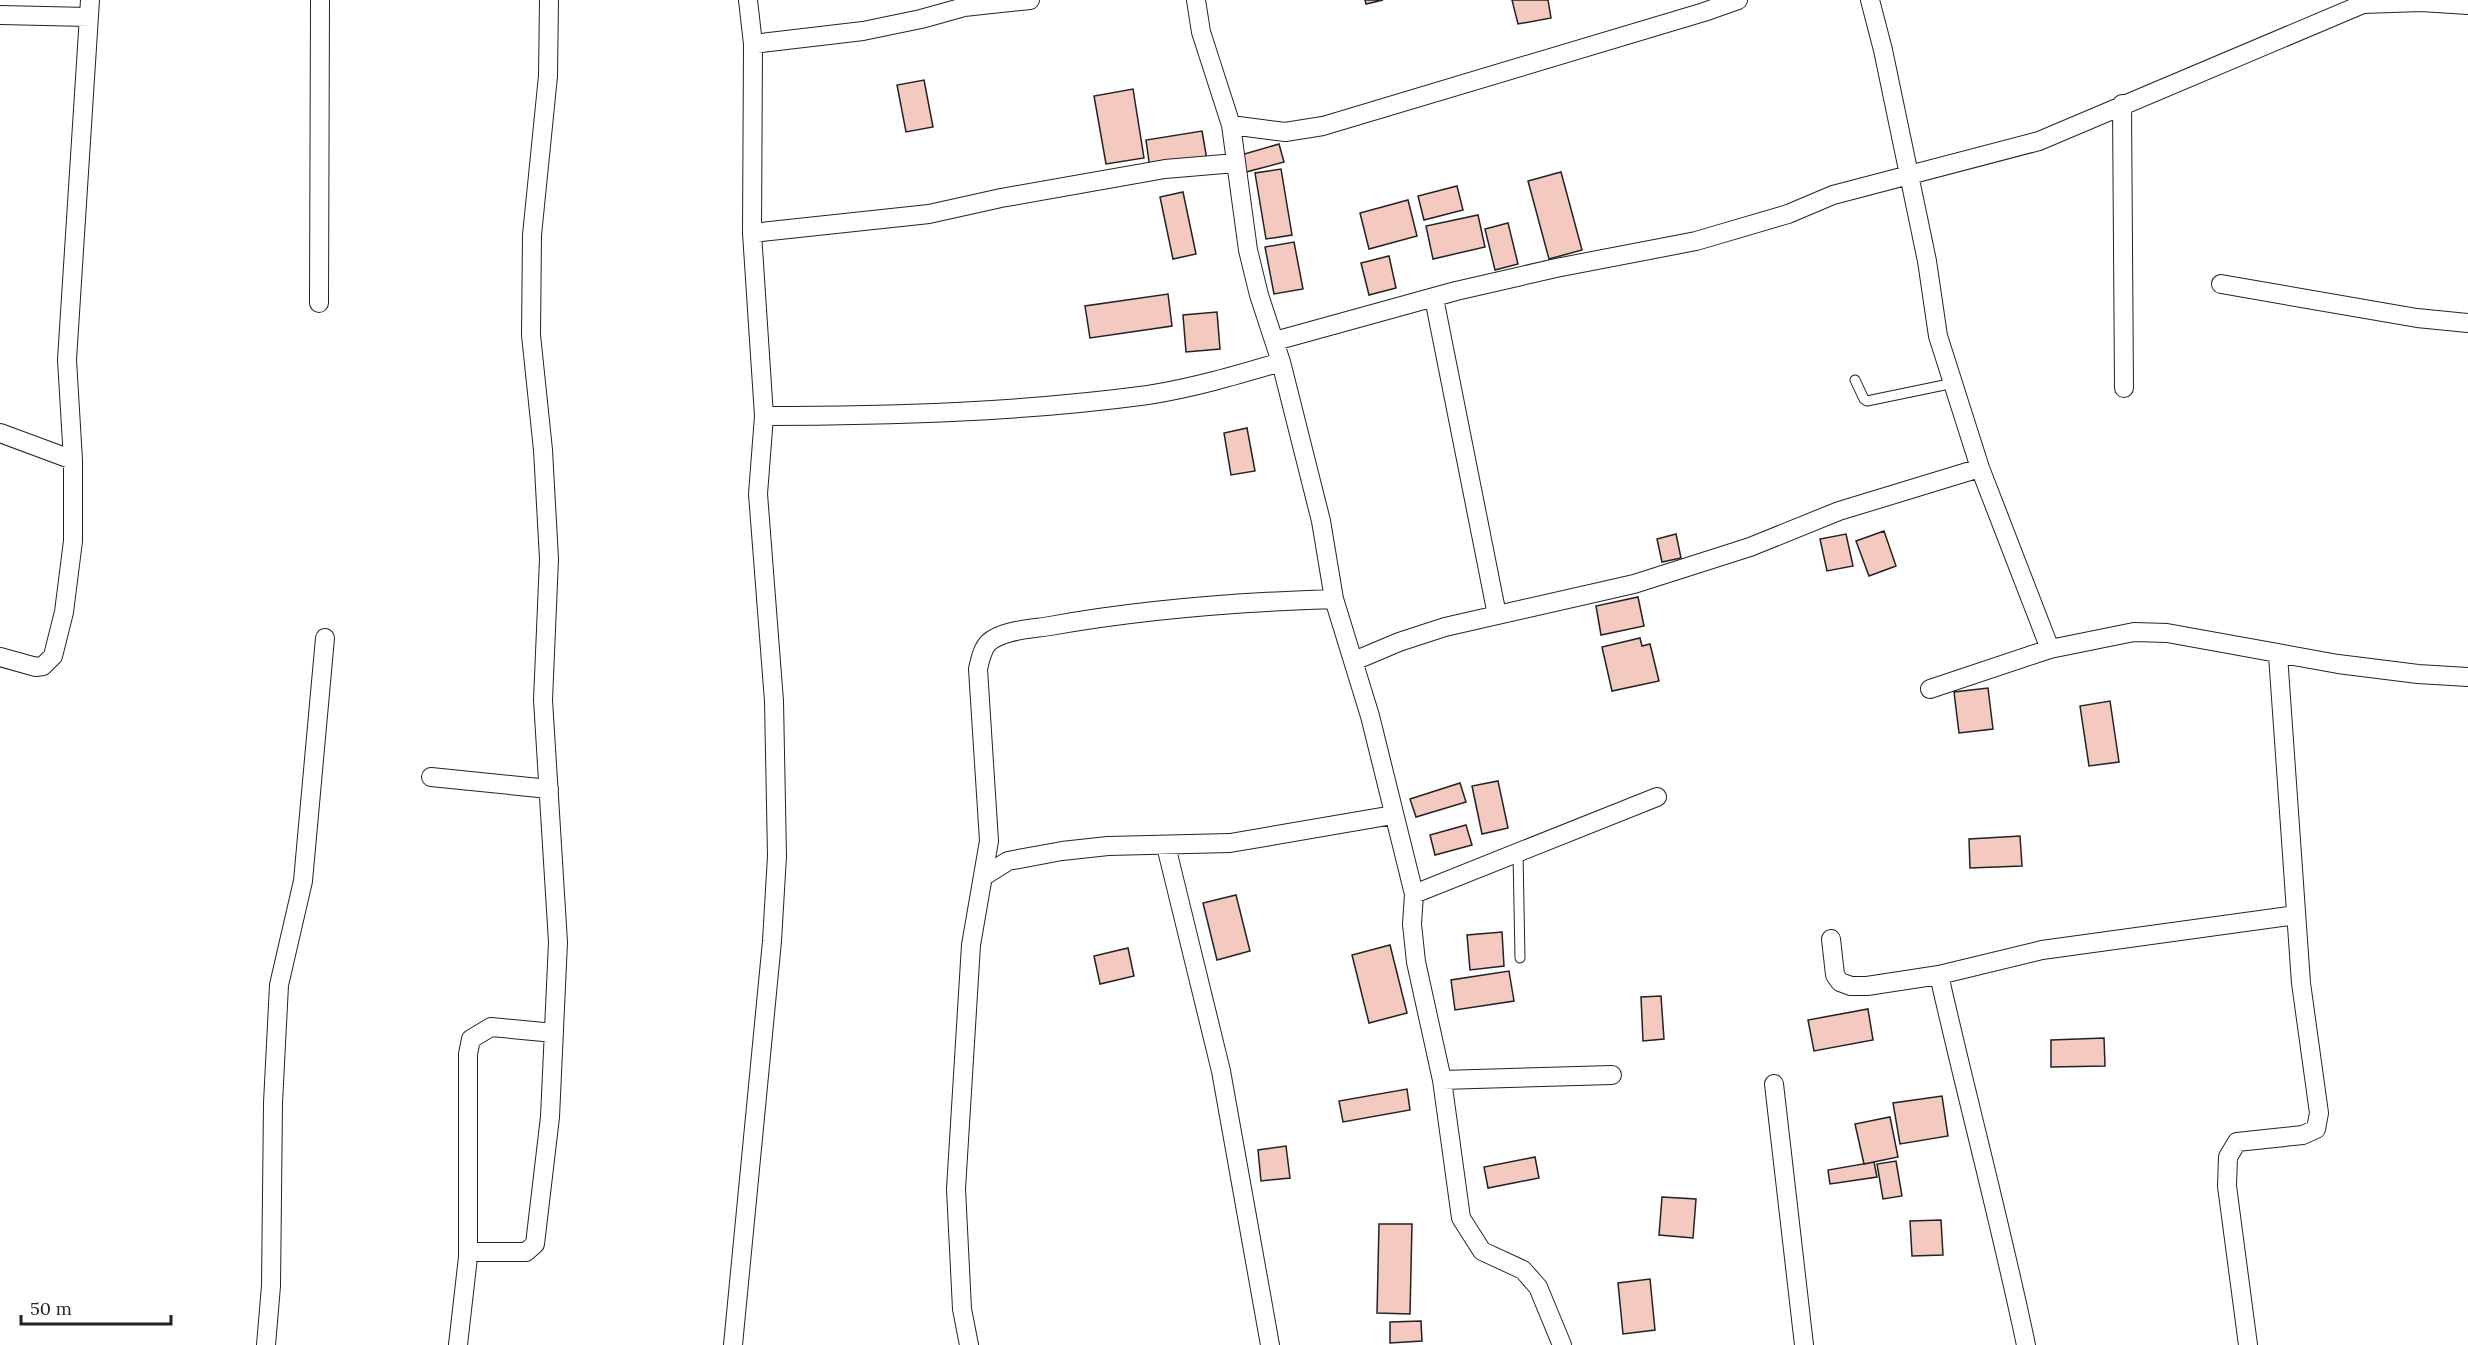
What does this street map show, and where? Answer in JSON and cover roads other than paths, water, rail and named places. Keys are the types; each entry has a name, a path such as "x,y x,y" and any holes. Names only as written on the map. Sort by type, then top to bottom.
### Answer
{"street":[{"path":"318,303 320,0"},
{"path":"468,1257 473,1252 526,1252 536,1244 550,1117 558,942 543,700 549,559 543,450 531,335 532,235 548,75 549,0"},
{"path":"733,1345 772,941 777,856 774,701 758,494 764,416 752,233 753,44 747,0"},
{"path":"753,44 862,30 921,19 964,7 1030,0"},
{"path":"1196,0 1201,32 1231,125 1248,250 1259,295 1281,362 1321,521 1334,599 1354,661 1414,894 1412,924 1416,962 1442,1080 1461,1218 1482,1251 1523,1270 1538,1287 1562,1345"},
{"path":"1231,125 1285,132 1323,126 1738,0"},
{"path":"1870,0 1883,50 1907,174 1927,261 1938,336 1980,468 2050,649"},
{"path":"1275,341 1556,268 1696,241 1788,214 1833,195 2039,141 2363,4 2410,2 2468,4"},
{"path":"0,15 89,8 68,360 73,460 73,541 64,612 53,656 43,666 36,667 0,657"},
{"path":"2122,104 2124,388"},
{"path":"752,233 929,214 1001,198 1165,170 1236,163"},
{"path":"2221,284 2417,318 2468,323"},
{"path":"1434,298 1497,615"},
{"path":"764,416 972,411 1103,400 1200,385 1281,362"},
{"path":"0,433 73,460"},
{"path":"1354,661 1408,639 1497,615 1574,600 1634,584 1749,547 1839,511 1980,468"},
{"path":"969,1345 962,1309 956,1189 971,945 989,841 978,669 981,654 988,643 1001,636 1031,628 1113,614 1236,602 1334,599"},
{"path":"1930,689 2050,649 2134,632 2167,633 2278,655 2418,674 2468,677"},
{"path":"266,1345 271,1286 273,1103 279,985 303,881 325,638"},
{"path":"2248,1345 2227,1186 2228,1157 2237,1142 2303,1135 2316,1129 2319,1113 2301,983 2292,817 2278,655"},
{"path":"431,777 549,789"},
{"path":"1414,894 1657,797"},
{"path":"984,876 1008,861 1062,851 1108,846 1230,843 1393,815"},
{"path":"1166,846 1221,1071 1270,1345"},
{"path":"1831,939 1835,975 1840,982 1851,986 1939,975 2042,950 2296,915"},
{"path":"1939,975 1969,1108 2002,1231 2026,1345"},
{"path":"458,1345 468,1257 468,1054 471,1038 491,1027 554,1033"},
{"path":"1442,1080 1612,1075"},
{"path":"1774,1084 1804,1345"}],"lane":[{"path":"1855,380 1867,401 1954,383"},
{"path":"1518,853 1520,958"}]}
